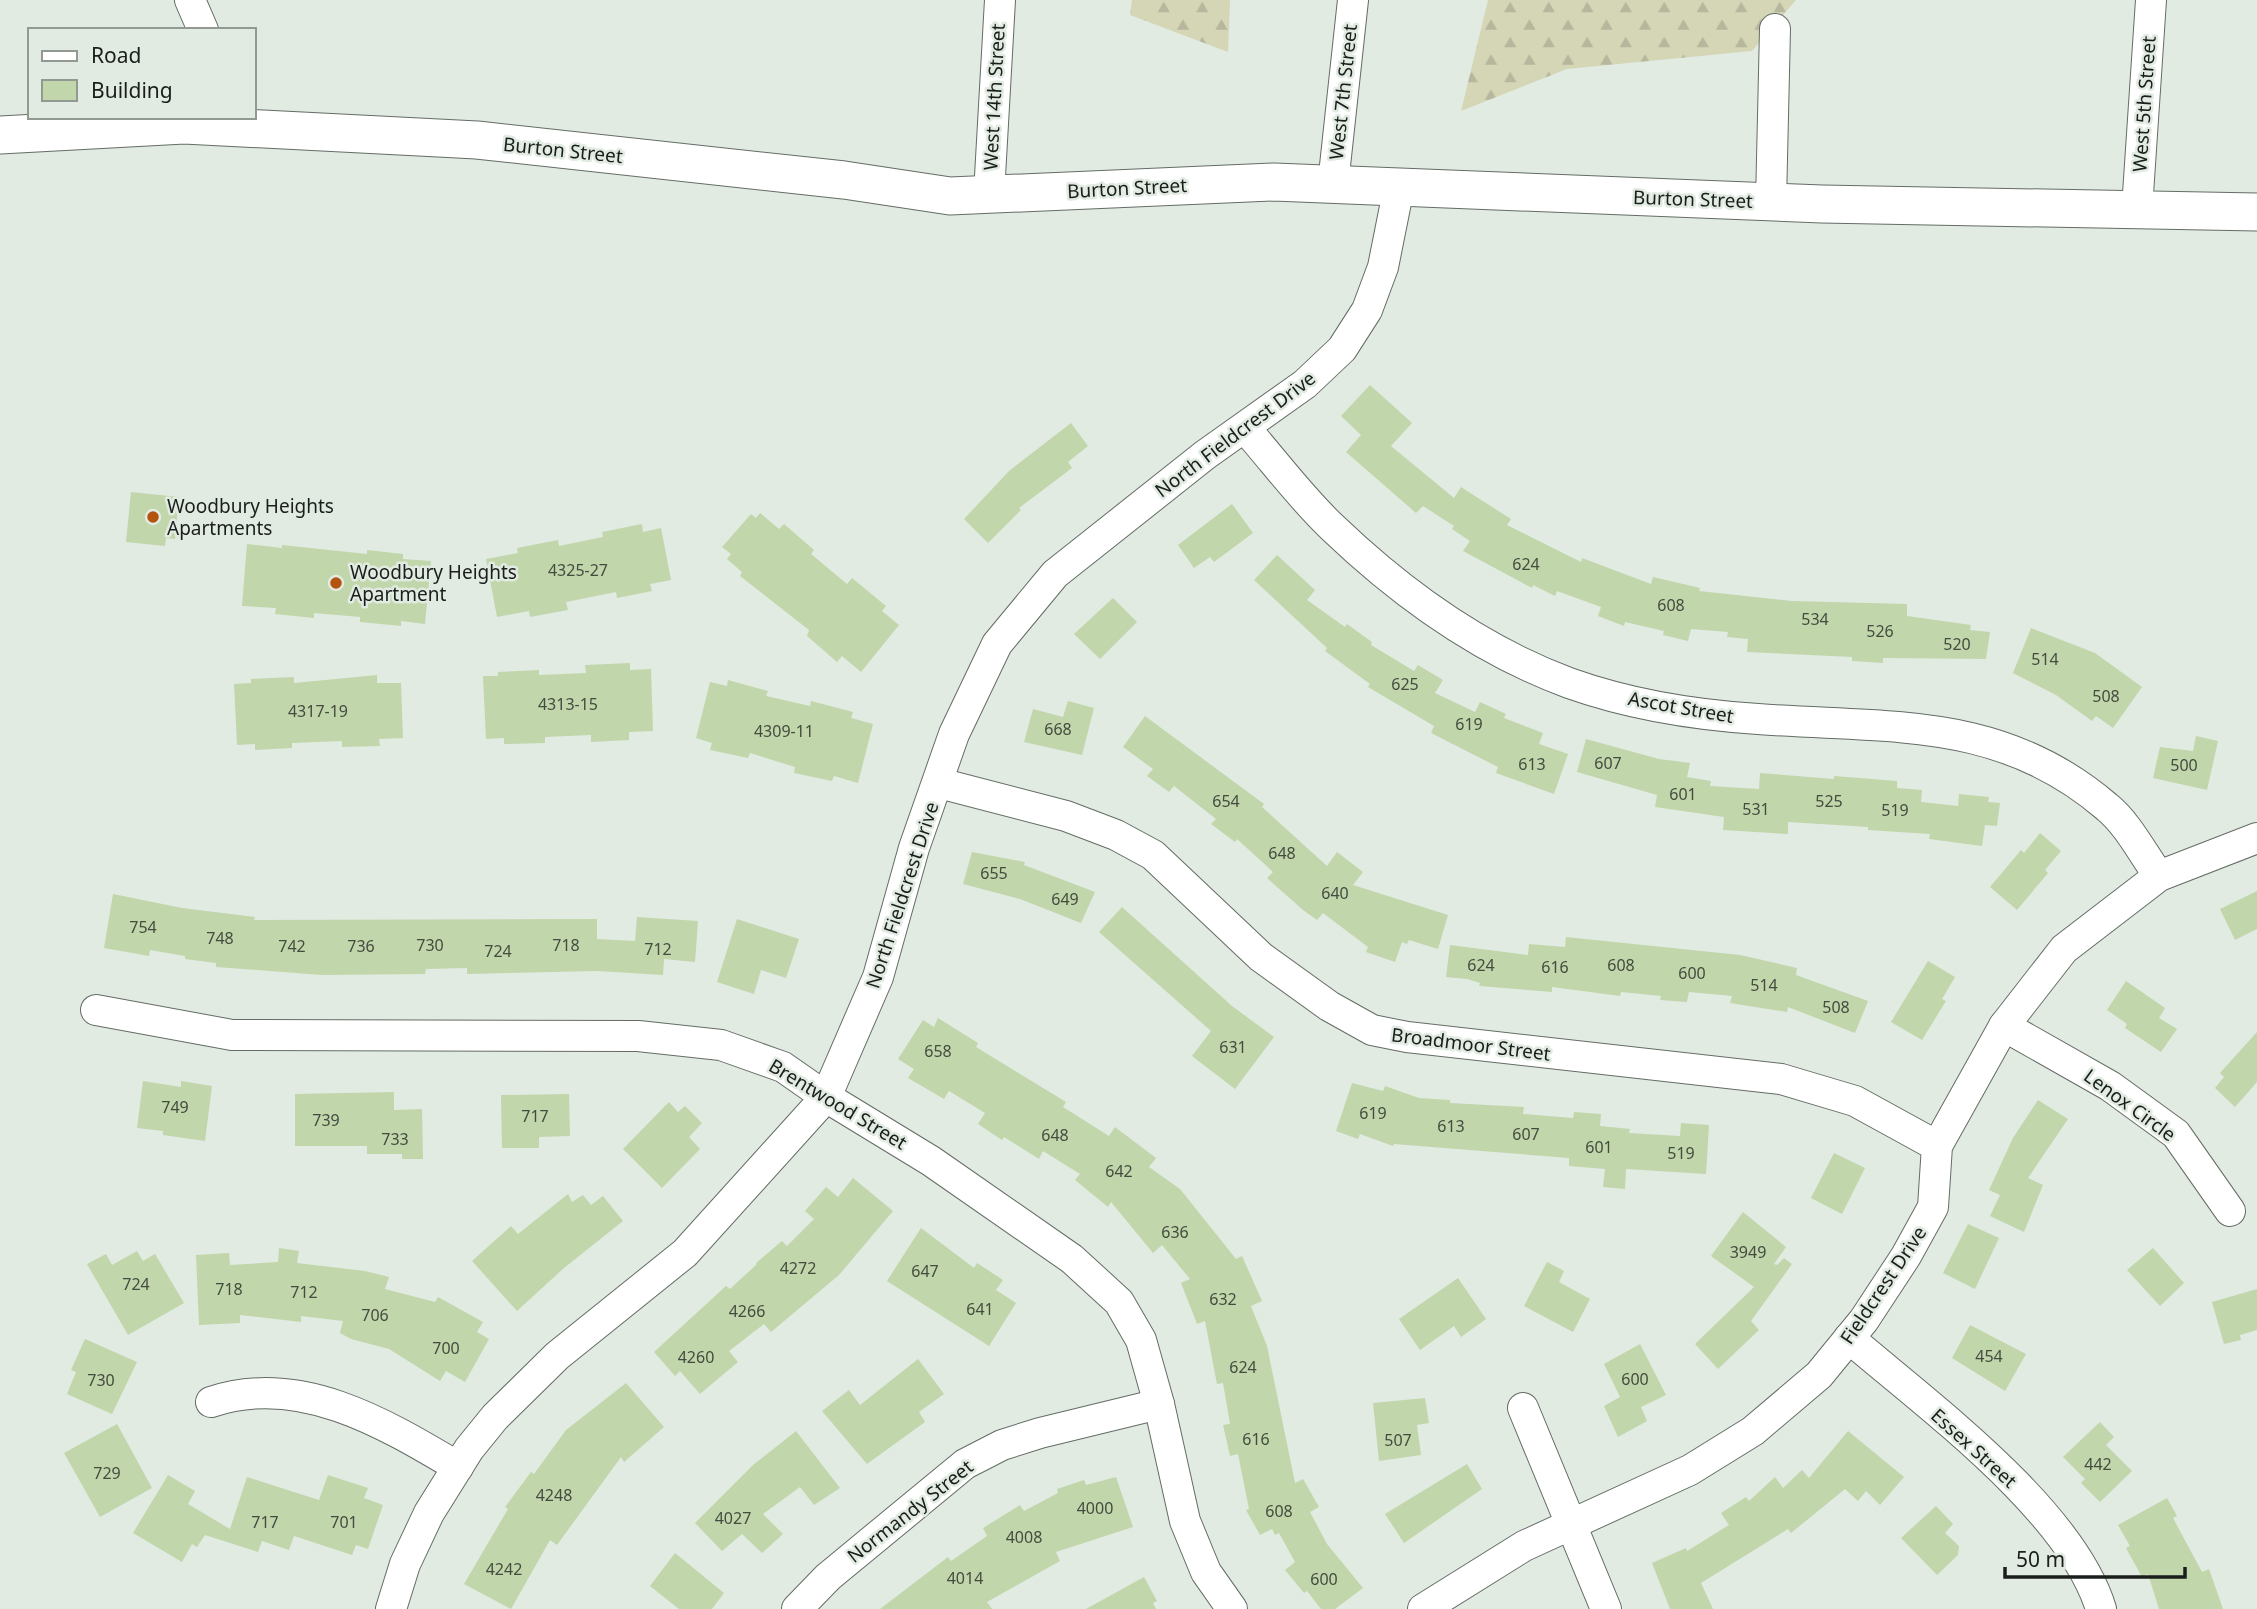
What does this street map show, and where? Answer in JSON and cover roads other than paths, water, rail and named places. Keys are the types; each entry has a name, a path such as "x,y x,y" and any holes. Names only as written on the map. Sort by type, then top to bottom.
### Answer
{"street":[{"path":"190,0 202,28"},
{"name":"West 14th Street","path":"989,194 1000,0"},
{"name":"West 7th Street","path":"1333,184 1353,0"},
{"name":"West 5th Street","path":"2137,209 2151,0"},
{"path":"1771,202 1775,29"},
{"name":"Burton Street","path":"0,135 223,122 478,141 844,180 950,196 1274,182 1771,202 2257,212"},
{"name":"North Fieldcrest Drive","path":"391,1609 417,1537 458,1467 495,1417 549,1364 685,1253 826,1097 878,977 914,848 954,734 997,645 1055,574 1205,455 1305,384 1342,349 1361,320 1383,267 1399,187"},
{"name":"Ascot Street","path":"1245,428 1333,528 1459,631 1513,659 1569,683 1663,706 1756,719 1952,732 2007,746 2056,772 2109,808 2159,876"},
{"name":"Broadmoor Street","path":"939,783 1066,816 1116,835 1153,855 1261,957 1329,1006 1372,1030 1460,1043 1781,1079 1855,1101 1937,1146"},
{"name":"Fieldcrest Drive","path":"1423,1609 1524,1546 1690,1470 1753,1432 1819,1375 1899,1267 1933,1207 1937,1146 2004,1026 2064,950 2159,876 2257,838"},
{"name":"Brentwood Street","path":"96,1010 232,1035 638,1037 721,1045 783,1067 826,1097 931,1161 1072,1259 1119,1302 1141,1340 1159,1404 1185,1521 1206,1572 1232,1609"},
{"name":"Lenox Circle","path":"2004,1026 2110,1086 2176,1134 2230,1211"},
{"name":"Essex Street","path":"1849,1338 2006,1473 2078,1558 2101,1609"},
{"path":"211,1402 233,1394 256,1392 282,1392 309,1398 374,1419 458,1467"},
{"name":"Normandy Street","path":"797,1609 828,1577 965,1464 1002,1445 1040,1433 1159,1404"},
{"path":"1523,1408 1606,1609"}],"place":[{"name":"Woodbury Heights Apartments","path":"153,517"},
{"name":"Woodbury Heights Apartment","path":"336,583"}]}
